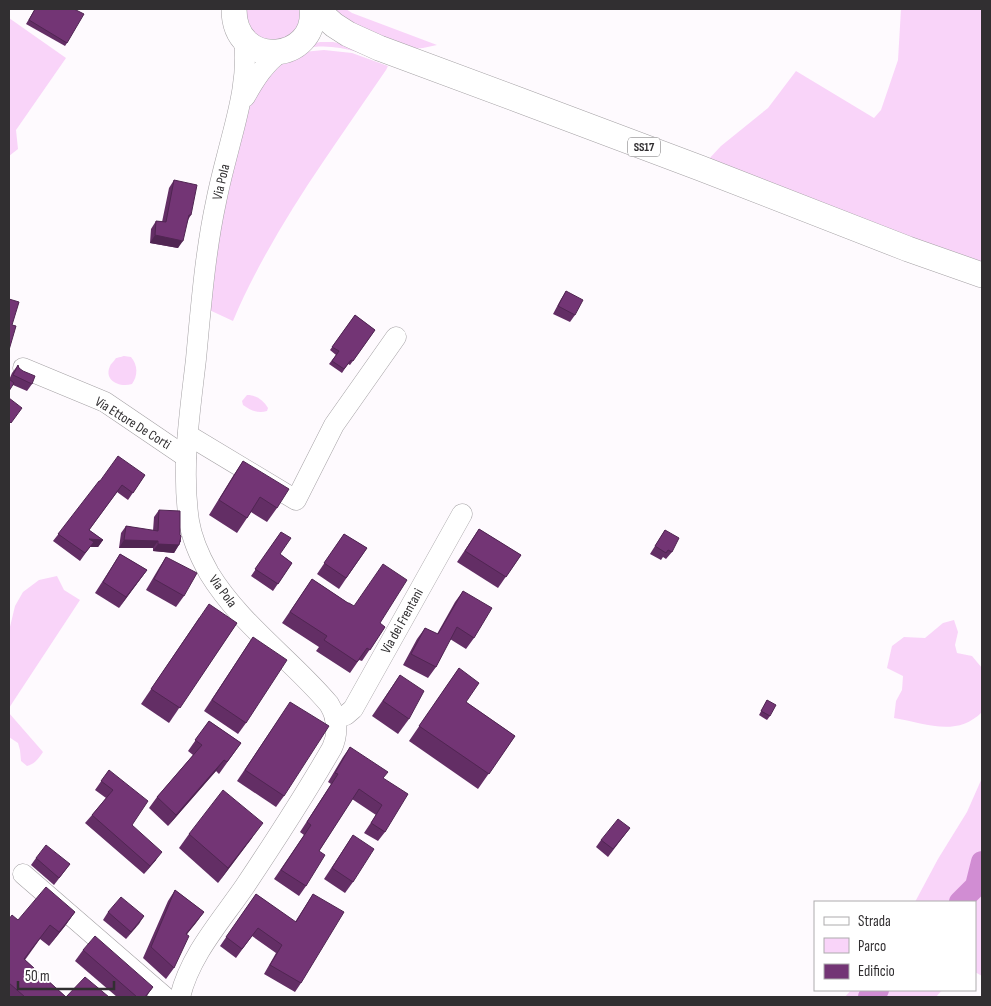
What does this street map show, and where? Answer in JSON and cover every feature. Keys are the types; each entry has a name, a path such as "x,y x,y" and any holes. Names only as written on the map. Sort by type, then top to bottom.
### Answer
{"main road":[{"path":"288,49 302,40 307,33 311,24 312,9"},
{"path":"316,9 334,25 348,34 379,48"},
{"path":"234,19 250,45 258,49 273,52 311,41 329,40 379,48"},
{"name":"SS17","path":"379,48 982,275"}],"street":[{"name":"Via Pola","path":"234,19 245,68 239,110 210,235 186,457 189,523 199,554 227,598 325,700 332,709 335,719"},
{"name":"Via Pola","path":"239,110 261,71 271,59 288,49"},
{"path":"188,435 296,500 334,425 396,337"},
{"name":"Via Ettore De Corti","path":"23,368 105,402 186,457"},
{"name":"Via dei Frentani","path":"335,719 346,715 353,709 462,514"},
{"path":"180,997 196,957 303,797 332,748 336,734 335,719"},
{"path":"23,874 165,997"}],"green space":[{"path":"244,9 300,9 298,25 294,31 280,41 254,36"},
{"path":"327,9 346,9 352,13 437,45 410,49 364,31"},
{"path":"901,9 982,9 982,266 707,161 721,146 768,108 796,71 874,118 881,110 898,60"},
{"path":"9,18 66,58 16,130 18,149 9,156"},
{"path":"320,42 347,45 390,62 333,47 312,47 299,51 307,45"},
{"path":"324,50 352,53 388,66 323,161 284,223 265,255 233,321 205,308 210,258 251,96 288,59 303,52"},
{"path":"131,357 136,367 135,378 132,384 127,385 117,384 110,378 109,374 111,364 116,358"},
{"path":"247,395 262,400 268,408 267,411 254,411 243,405 242,401"},
{"path":"57,576 64,590 80,600 9,708 9,631 15,606 23,592 39,580"},
{"path":"954,620 958,632 955,645 957,653 972,656 982,668 982,712 962,725 951,727 940,727 894,718 896,701 902,690 903,676 887,668 892,646 904,637 925,638 943,623"},
{"path":"9,713 43,752 30,765 27,766 21,761 18,743 9,737"},
{"path":"982,778 982,976 976,973 976,901 916,901 938,859 967,812"},
{"path":"850,991 941,991 936,997 845,997"}],"building":[{"path":"35,9 74,9 84,14 67,43 29,20"},
{"path":"174,180 197,185 183,241 155,235 156,221 166,222"},
{"path":"566,291 583,300 575,315 558,306"},
{"path":"9,299 19,302 12,325 16,326 9,350"},
{"path":"355,315 375,330 353,361 351,360 344,369 332,361 339,351 332,347"},
{"path":"18,365 23,371 35,376 32,384 13,375"},
{"path":"9,379 14,383 9,391"},
{"path":"9,398 22,408 11,423 9,421"},
{"path":"118,456 145,475 133,493 122,485 89,530 103,540 89,539 94,542 85,553 58,534"},
{"path":"243,461 289,489 277,508 260,497 247,518 219,500"},
{"path":"159,510 180,511 181,536 179,545 158,544 158,541 124,540 126,526 158,531"},
{"path":"479,529 521,555 506,577 465,551"},
{"path":"665,530 679,538 672,552 668,550 666,553 655,546"},
{"path":"281,532 291,538 280,554 292,563 278,584 255,569"},
{"path":"344,534 367,548 346,578 324,563"},
{"path":"120,554 147,570 126,597 103,582"},
{"path":"166,557 197,573 184,596 154,579"},
{"path":"383,564 407,580 380,623 385,627 370,650 367,648 357,662 324,640 327,636 290,612 312,579 354,606"},
{"path":"463,591 492,608 474,638 457,627 436,667 411,654 425,628 438,634"},
{"path":"209,604 237,623 180,708 151,689"},
{"path":"253,637 287,660 246,723 212,700"},
{"path":"459,668 479,683 466,702 515,736 489,774 419,726"},
{"path":"400,675 424,691 409,719 383,701"},
{"path":"767,700 776,705 770,716 761,711"},
{"path":"290,702 329,726 284,796 245,770"},
{"path":"209,721 241,743 227,762 224,760 176,815 157,797 202,745 195,740"},
{"path":"350,747 388,772 383,778 408,794 385,832 371,823 382,805 359,789 319,851 325,855 306,886 281,870 311,825 307,822 338,774 335,773"},
{"path":"109,770 148,801 132,825 162,852 150,866 92,815 113,790 101,781"},
{"path":"223,790 263,823 228,868 189,834"},
{"path":"618,819 630,828 613,849 601,840"},
{"path":"353,835 374,849 353,882 332,868"},
{"path":"46,845 70,864 59,878 36,858"},
{"path":"46,887 75,912 59,932 50,925 24,959 66,997 25,997 9,983 9,919 12,915 18,920"},
{"path":"175,890 204,912 186,934 189,936 174,968 151,947"},
{"path":"256,894 296,922 313,894 344,912 301,983 270,965 282,945 258,928 242,949 226,937"},
{"path":"121,897 144,916 131,932 108,912"},
{"path":"95,936 153,987 145,997 137,997 83,950"},
{"path":"85,977 109,997 66,997"}],"waterway":[{"path":"961,901 976,886 982,862"},
{"path":"869,997 877,991"}]}
